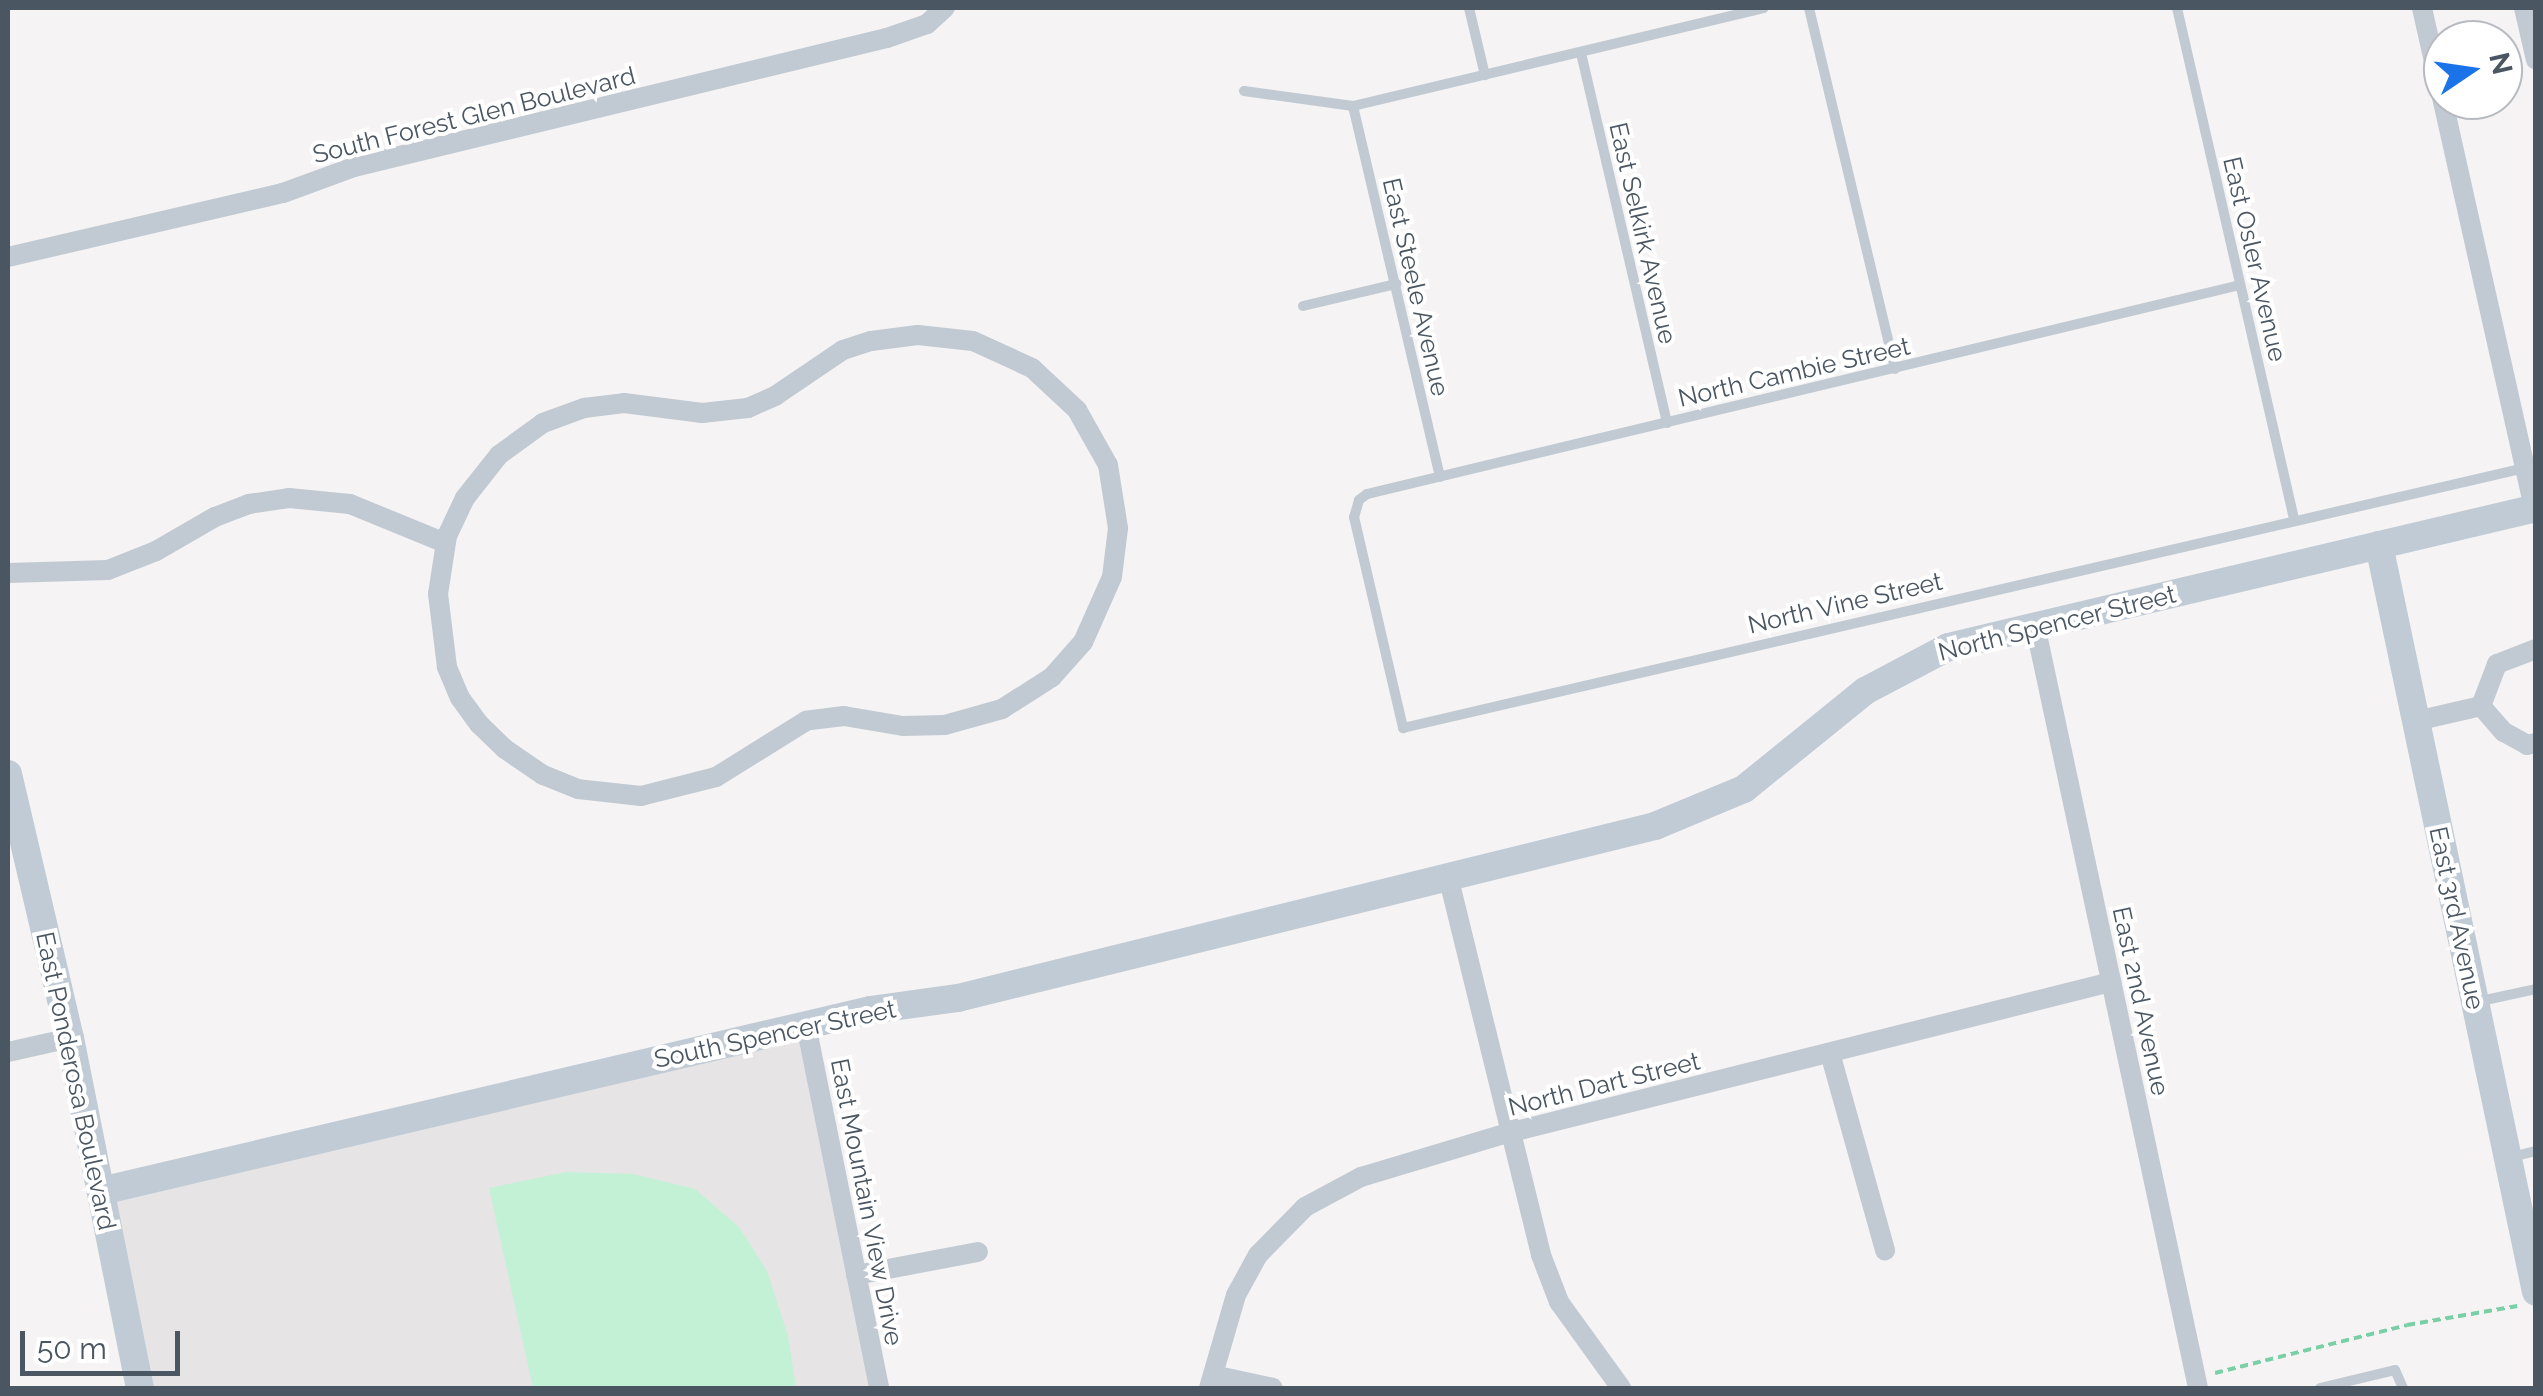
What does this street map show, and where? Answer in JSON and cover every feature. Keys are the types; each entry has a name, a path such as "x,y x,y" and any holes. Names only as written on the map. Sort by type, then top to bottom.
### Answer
{"street":[{"name":"South Forest Glen Boulevard","path":"8,257 283,193 354,167 888,38 928,24 946,8"},
{"path":"2422,8 2535,508"},
{"path":"2524,8 2536,60"},
{"path":"918,335 946,336 1000,350 1051,383 1077,410 1108,465 1118,528 1112,578 1101,610 1072,657 1028,695 1002,709 945,724 903,726 844,716 806,721 716,777 641,796 578,788 544,775 505,749 479,724 460,698 447,668 438,594 445,543 464,498 499,455 554,418 584,408 624,403 702,413 734,412 775,396 843,350 871,341 918,335"},
{"path":"8,573 108,570 156,551 215,517 249,504 289,498 350,504 445,543"},
{"name":"North Spencer Street","path":"1448,876 1655,826 1719,804 1772,771 1839,711 1888,675 1948,646 2535,508"},
{"name":"East 3rd Avenue","path":"2379,545 2508,1158 2526,1299"},
{"name":"East 2nd Avenue","path":"2035,625 2196,1382"},
{"path":"2481,706 2497,664 2536,649"},
{"path":"2416,721 2481,706"},
{"path":"2481,706 2504,732 2527,745 2536,743"},
{"name":"East Ponderosa Boulevard","path":"8,774 70,1038 140,1388"},
{"path":"1448,876 1540,1254 1559,1302 1620,1388"},
{"name":"South Spencer Street","path":"100,1191 806,1024 870,1010 958,998 1448,876"},
{"name":"North Dart Street","path":"1211,1382 1245,1276 1271,1239 1305,1208 1360,1177 1508,1133 2111,982"},
{"name":"East Mountain View Drive","path":"806,1024 878,1388"},
{"path":"8,1052 70,1038"},
{"path":"1830,1054 1884,1250"},
{"path":"856,1275 978,1252"},
{"path":"1211,1382 1273,1388"}],"lane":[{"path":"1469,8 1485,75"},
{"path":"1244,92 1353,106 1580,53 1714,13 1764,8"},
{"path":"1809,8 1895,369"},
{"name":"East Osler Avenue","path":"2177,8 2294,519"},
{"name":"East Selkirk Avenue","path":"1580,53 1667,422"},
{"name":"East Steele Avenue","path":"1353,106 1440,477"},
{"path":"1303,306 1396,284"},
{"name":"North Cambie Street","path":"1358,500 1368,494 2240,285"},
{"name":"North Vine Street","path":"1358,500 1355,522 1403,728 2526,468"},
{"path":"2475,1002 2536,989"},
{"path":"2508,1158 2536,1151"},
{"path":"2320,1388 2395,1370 2403,1388"}],"path":[{"path":"2196,1382 2407,1325 2526,1299"}],"shaded area":[{"path":"806,1025 879,1388 140,1388 101,1191"}],"green space":[{"path":"566,1172 633,1174 695,1189 739,1227 767,1271 788,1336 796,1388 533,1388 489,1188"}]}
